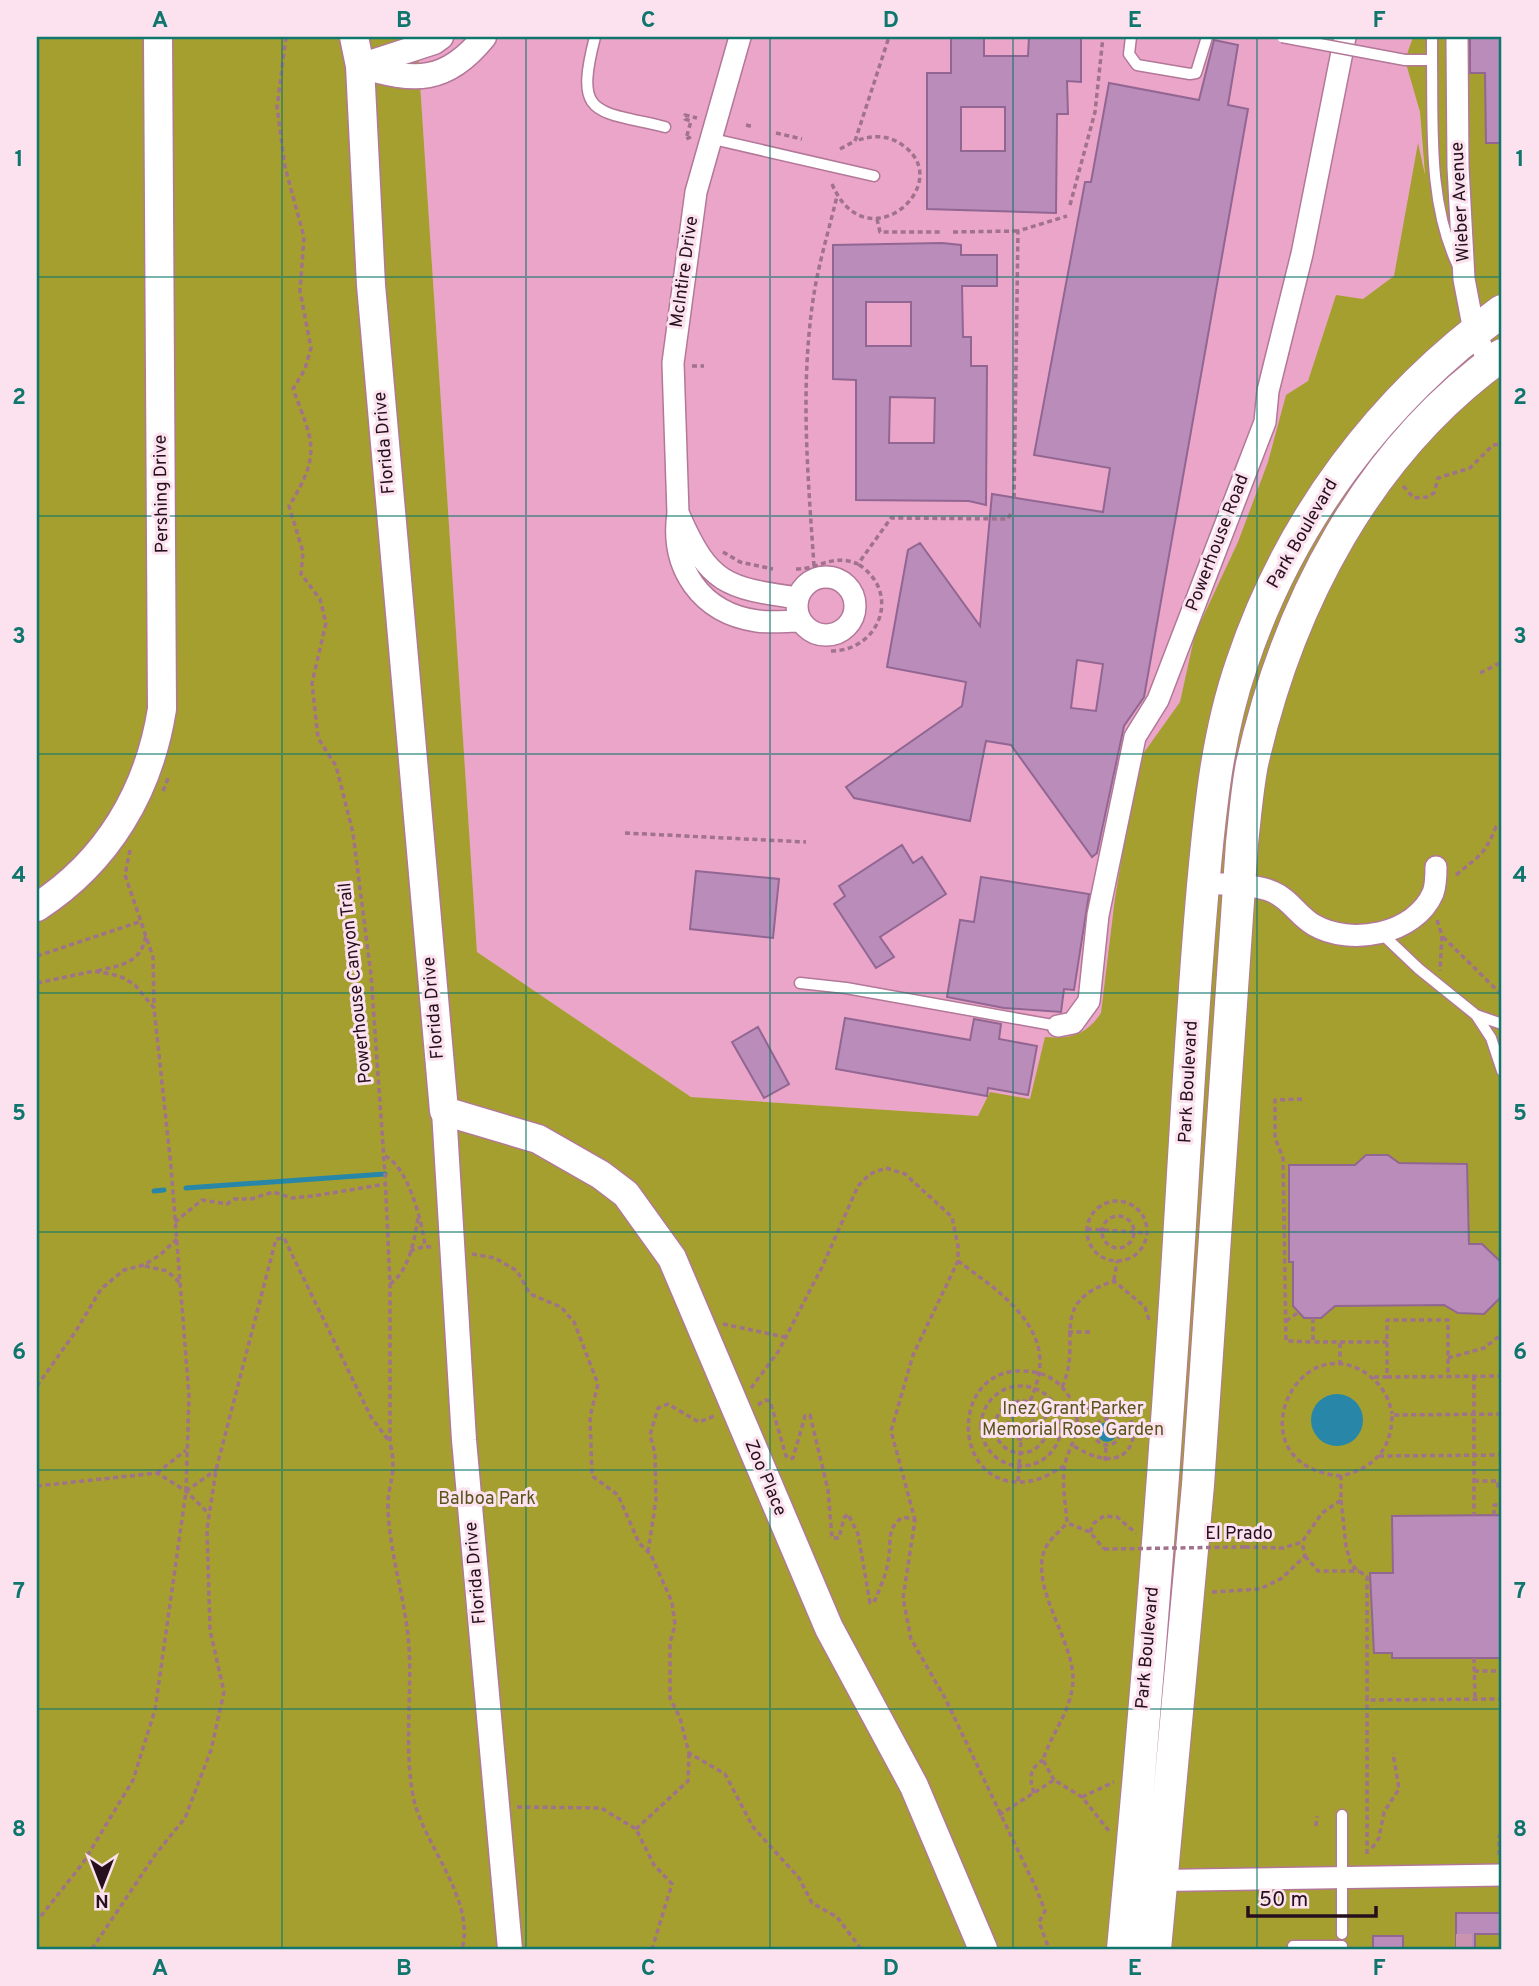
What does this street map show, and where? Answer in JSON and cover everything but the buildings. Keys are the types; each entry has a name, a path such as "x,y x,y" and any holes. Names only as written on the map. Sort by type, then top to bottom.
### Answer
{"main road":[{"name":"Pershing Drive","path":"37,907 87,867 119,826 141,786 155,746 162,709 158,37"},
{"name":"Florida Drive","path":"354,37 360,66 371,285 444,1111"},
{"name":"Florida Drive","path":"360,66 371,37"},
{"name":"Park Boulevard","path":"1123,1949 1174,1329 1203,883 1217,757 1241,664 1268,594 1308,521 1347,459 1418,380 1502,310"},
{"name":"Park Boulevard","path":"1155,1949 1198,1485 1239,887 1252,766 1276,673 1300,611 1348,523 1383,469 1446,400 1496,359"},
{"name":"Zoo Place","path":"444,1111 538,1139 601,1175 626,1194 671,1258 829,1628 914,1786 983,1949"}],"street":[{"path":"360,66 434,42 441,37"},
{"path":"360,66 401,78 441,74 469,55 484,37"},
{"name":"McIntire Drive","path":"740,37 707,131 673,363 678,513 675,537 680,558 694,587 719,610 757,621 801,621"},
{"name":"Powerhouse Road","path":"1058,1026 1073,1023 1089,1001 1100,903 1135,737 1158,700 1265,422 1268,391 1302,254 1345,37"},
{"name":"Wieber Avenue","path":"1457,37 1458,167 1464,279 1474,331 1496,359"},
{"name":"McIntire Drive","path":"678,513 707,569 734,585 798,598"},
{"path":"832,578 848,589 854,607 846,626 829,635 819,634 801,621 797,612 798,598 810,582 832,578"},
{"path":"1203,883 1277,894 1320,928 1357,936 1380,932 1406,921 1428,902 1435,884 1436,867"},
{"name":"Florida Drive","path":"444,1111 466,1454 510,1949"},
{"path":"1129,1881 1341,1877 1501,1865"}],"lane":[{"path":"595,37 587,67 586,93 593,105 608,113 665,127"},
{"path":"1131,37 1129,54 1137,65 1190,74 1196,73 1200,67 1207,37"},
{"path":"1282,37 1405,60 1432,60"},
{"path":"1432,37 1434,162 1443,233 1464,279"},
{"path":"707,131 874,176"},
{"path":"1380,932 1476,1015 1491,1038 1502,1071"},
{"path":"800,984 846,988 1058,1026"},
{"path":"1476,1015 1502,1024"},
{"path":"1293,1946 1342,1940 1342,1815"}],"path":[{"name":"Powerhouse Canyon Trail","path":"286,37 277,107 285,167 304,237 300,291 311,348 305,369 293,389 312,439 307,476 289,506 303,552 301,574 320,599 326,623 312,683 318,738 336,766 353,833 371,975 385,1156 390,1284 390,1443 395,1466 388,1509 406,1613 409,1650 407,1746 413,1799 445,1869 467,1932 462,1949"},
{"path":"840,149 855,141 889,37"},
{"path":"1069,205 1095,112 1103,37"},
{"path":"691,117 685,115 684,119 691,121 686,139 690,140 695,122 707,131"},
{"path":"746,125 754,127"},
{"path":"776,133 802,139"},
{"path":"814,566 804,432 806,368 813,299 837,196"},
{"path":"953,232 1018,231 1067,216"},
{"path":"877,218 880,232 942,232"},
{"path":"1014,498 1018,231"},
{"path":"690,366 704,366"},
{"path":"1396,478 1414,498 1427,497 1434,493 1438,478 1470,468 1493,445 1502,444"},
{"path":"858,564 891,518 1009,519 1012,511"},
{"path":"718,548 740,562 773,569"},
{"path":"796,569 814,566 830,559 847,559 858,564 877,582 881,592 881,616 877,627 860,645 844,651 831,651"},
{"path":"1480,673 1502,662"},
{"path":"1454,880 1456,873 1476,862 1486,850 1496,827 1502,826"},
{"path":"625,833 806,842"},
{"path":"1436,915 1442,935 1440,986"},
{"path":"37,956 142,921"},
{"path":"37,983 126,964 144,949 146,932"},
{"path":"1442,935 1502,995"},
{"path":"37,1921 82,1863 133,1780 155,1710 186,1491 189,1396 177,1239 154,1008 135,985 120,976 94,971"},
{"path":"1302,1099 1275,1100 1275,1138 1283,1158 1286,1341 1387,1342"},
{"path":"385,1156 393,1161 403,1177 418,1214 425,1246"},
{"path":"736,1409 785,1337 822,1267 858,1186 870,1174 886,1168 905,1174 923,1188 951,1217 957,1235 958,1261 913,1355 891,1431 915,1520 903,1598 911,1639 946,1698 999,1815 1036,1888 1045,1911 1039,1922 1049,1949"},
{"path":"175,1222 202,1200 227,1204 234,1199 251,1199 273,1192 292,1198 386,1184"},
{"path":"1125,1202 1142,1213 1148,1233 1141,1250 1134,1256 1117,1262 1107,1260 1092,1248 1087,1229 1089,1219 1104,1204 1125,1202"},
{"path":"390,1284 404,1268 414,1243 418,1214"},
{"path":"1116,1216 1126,1219 1133,1232 1130,1242 1116,1247 1104,1240 1102,1230 1107,1221 1116,1216"},
{"path":"1087,1229 1148,1233"},
{"path":"92,1949 155,1856 185,1818 211,1750 224,1692 210,1630 207,1529 216,1470 276,1239 284,1238 371,1417 390,1443"},
{"path":"37,1385 76,1331 101,1289 124,1270 144,1265 177,1239"},
{"path":"452,1252 495,1258 517,1271 530,1294 561,1307 575,1322 597,1384 590,1417 592,1476 618,1496 675,1611 669,1661 670,1698 680,1718 689,1753 688,1781 636,1829"},
{"path":"958,1261 992,1286 1034,1330 1040,1354 1040,1373 1025,1414"},
{"path":"1114,1280 1117,1262"},
{"path":"144,1265 167,1271 180,1283"},
{"path":"1114,1280 1145,1307 1153,1326"},
{"path":"1062,1387 1069,1373 1068,1332 1072,1309 1080,1298 1096,1287 1114,1280"},
{"path":"1286,1321 1298,1312"},
{"path":"1313,1318 1313,1342"},
{"path":"1387,1377 1387,1320 1448,1320 1448,1377"},
{"path":"714,1322 785,1337"},
{"path":"1068,1332 1090,1332"},
{"path":"1448,1358 1484,1348 1502,1334"},
{"path":"1340,1342 1340,1365"},
{"path":"1340,1365 1360,1370 1371,1377 1387,1394 1392,1415 1392,1430 1379,1456 1359,1471 1341,1476 1323,1474 1306,1467 1293,1454 1284,1438 1281,1420 1284,1401 1293,1385 1307,1373 1324,1366 1340,1365"},
{"path":"1034,1793 1030,1781 1031,1772 1043,1760 1067,1713 1073,1679 1064,1641 1046,1600 1041,1561 1046,1546 1067,1523 1064,1466 1074,1446 1078,1427 1076,1412 1062,1387 1040,1373 1021,1371 1004,1374 990,1381 977,1393 966,1424 972,1448 986,1468 1000,1477 1030,1482 1064,1466"},
{"path":"1474,1376 1474,1515"},
{"path":"1371,1377 1502,1376"},
{"path":"1021,1386 1034,1388 1054,1403 1060,1414 1059,1440 1044,1459 1019,1466 997,1458 988,1449 981,1425 989,1402 998,1394 1021,1386"},
{"path":"648,1552 656,1488 655,1453 650,1435 658,1408 668,1404 699,1422 770,1401 786,1456 790,1458 793,1458 805,1416 810,1415 828,1490 832,1538 839,1538 848,1514 858,1534 870,1603 875,1600 888,1562 890,1533 895,1521 903,1517 915,1520"},
{"path":"1029,1402 1042,1411 1047,1427 1041,1443 1035,1449 1020,1452 1003,1446 995,1430 999,1414 1011,1403 1029,1402"},
{"path":"1074,1446 1096,1459 1105,1461 1122,1455 1134,1433 1129,1416 1109,1404 1076,1412"},
{"path":"1107,1419 1109,1404"},
{"path":"1015,1414 1025,1414 1033,1421 1034,1430 1029,1437 1021,1440 1009,1434 1007,1425 1015,1414"},
{"path":"1392,1415 1502,1414"},
{"path":"1107,1419 1115,1422 1120,1435 1115,1443 1106,1446 1098,1443 1093,1432 1099,1421 1107,1419"},
{"path":"1018,1481 1021,1440"},
{"path":"1105,1461 1106,1446"},
{"path":"37,1486 157,1473 187,1449"},
{"path":"1379,1456 1502,1455"},
{"path":"186,1491 216,1470"},
{"path":"157,1473 186,1491 209,1514"},
{"path":"1341,1476 1346,1546 1351,1565 1367,1577 1367,1854"},
{"path":"1474,1481 1497,1481 1498,1489 1502,1489"},
{"path":"1341,1500 1322,1513 1302,1542 1305,1556 1318,1571 1361,1571"},
{"path":"1494,1515 1494,1505 1502,1505"},
{"path":"1067,1523 1090,1532 1094,1523 1104,1516 1117,1517 1133,1532 1143,1535"},
{"name":"El Prado","path":"1090,1532 1104,1549 1283,1548 1302,1542"},
{"path":"639,1543 651,1541"},
{"path":"1212,1600 1213,1590 1239,1592 1260,1589 1282,1578 1305,1556"},
{"path":"1474,1658 1475,1700"},
{"path":"1474,1671 1502,1671"},
{"path":"1367,1700 1502,1699"},
{"path":"689,1753 721,1771 753,1827 799,1878 812,1903 837,1917 861,1949"},
{"path":"1372,1848 1379,1838 1384,1812 1399,1789 1393,1753"},
{"path":"1043,1760 1054,1780 1082,1797 1112,1835"},
{"path":"1082,1797 1111,1786 1121,1775"},
{"path":"999,1815 1054,1780"},
{"path":"497,1807 601,1808 636,1829 654,1865 673,1884 652,1949"},
{"path":"1316,1826 1317,1816"},
{"path":"1501,1865 1499,1836 1502,1836"}],"shaded area":[{"path":"417,37 1413,37 1406,60 1420,112 1427,209 1158,1120 1002,1118 691,1097 477,952"}],"green space":[{"name":"Balboa Park","path":"37,37 417,37 477,952 691,1097 978,1116 990,1092 1030,1099 1045,1037 1070,1036 1084,1031 1101,1013 1115,898 1138,761 1180,702 1195,634 1238,542 1268,462 1286,395 1308,381 1336,295 1363,299 1394,276 1418,143 1425,175 1420,112 1405,60 1413,37 1502,37 1502,1949 37,1949"}],"water":[{"path":"1337,1394 1356,1401 1363,1420 1356,1439 1337,1446 1318,1439 1311,1420 1318,1401"},
{"path":"1107,1422 1114,1425 1117,1432 1114,1439 1107,1442 1100,1439 1097,1432 1100,1425"}],"waterway":[{"path":"186,1188 385,1174"},
{"path":"154,1191 164,1190"}],"tunnel":[{"path":"1456,1942 1475,1942"}],"park label":[{"name":"Inez Grant Parker Memorial Rose Garden","path":"1073,1419"}]}
